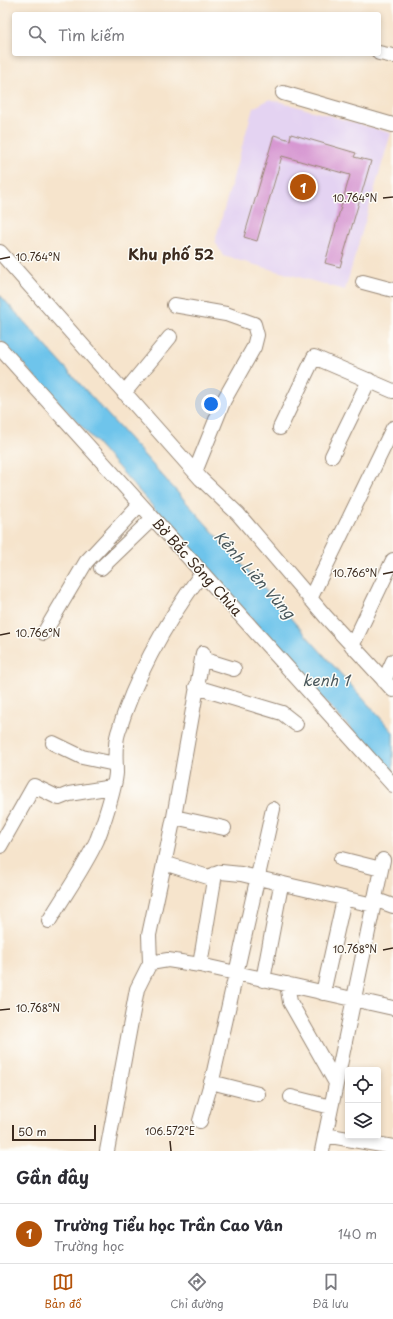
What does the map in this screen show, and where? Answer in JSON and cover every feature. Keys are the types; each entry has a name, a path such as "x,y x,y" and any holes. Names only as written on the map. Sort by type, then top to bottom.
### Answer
{"street":[{"path":"381,53 393,56"},
{"path":"283,93 393,125"},
{"path":"0,252 195,472 243,520 310,599 388,686"},
{"path":"363,282 393,290"},
{"path":"174,305 226,314 254,324 257,335 254,347 224,400 195,472"},
{"path":"124,393 170,337"},
{"name":"Bờ Bắc Sông Chùa","path":"0,348 393,785"},
{"path":"280,428 314,357 393,390"},
{"path":"332,456 369,380"},
{"path":"310,599 393,428"},
{"path":"44,633 86,562 140,504"},
{"path":"101,568 153,518"},
{"path":"352,646 373,605 393,560"},
{"path":"49,921 81,870 97,840 116,773 115,764 117,735 137,679 159,636 202,573"},
{"path":"111,1147 137,989 150,963 149,935 174,817 202,656 234,668"},
{"path":"388,686 393,661"},
{"path":"196,687 282,712 296,724"},
{"path":"53,743 82,757 115,764"},
{"path":"0,846 34,786 59,798 69,794 112,787"},
{"path":"200,1121 211,1082 273,809"},
{"path":"174,817 224,828"},
{"path":"322,1151 352,999 382,864 341,859"},
{"path":"164,863 208,878 221,872 241,874 281,885 344,899 374,902 393,906"},
{"path":"200,965 215,874"},
{"path":"263,980 281,885"},
{"path":"323,993 344,899"},
{"path":"150,963 168,960 200,965 393,1008"},
{"path":"287,984 290,1002 336,1083"},
{"path":"211,1082 258,1094"},
{"path":"291,1097 331,1107"},
{"path":"325,1134 393,1147"}],"shaded area":[{"path":"270,99 391,133 345,290 223,256 215,241 253,108"}],"water":[{"name":"kenh 1","path":"0,295 393,732 393,773 315,691 96,442 0,339"}],"building":[{"path":"291,134 356,153 354,157 371,161 340,267 325,263 350,175 282,156 257,241 244,237 274,135 290,140"}],"place":[{"name":"Trường Tiểu học Trần Cao Vân","path":"303,187"}],"district":[{"name":"Khu phố 52","path":"171,255"}],"water label":[{"name":"Kênh Liên Vùng","path":"254,575"}]}
